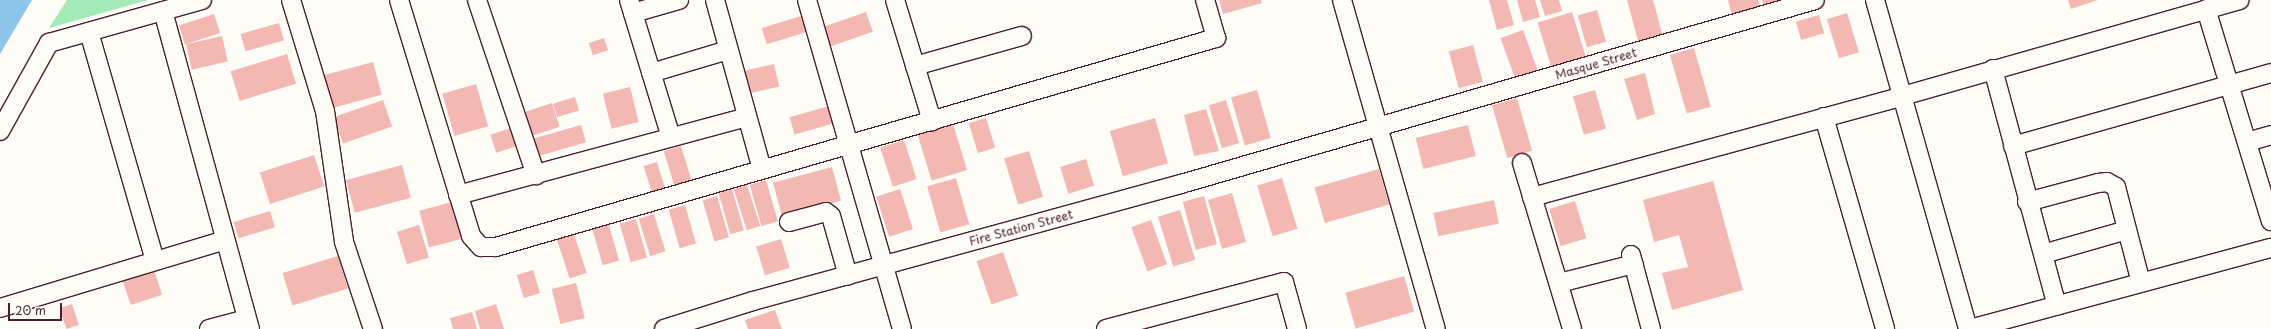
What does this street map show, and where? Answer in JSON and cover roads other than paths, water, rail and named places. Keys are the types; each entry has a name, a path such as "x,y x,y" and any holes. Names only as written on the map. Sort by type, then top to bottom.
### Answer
{"street":[{"path":"0,131 50,43 202,0"},
{"path":"291,0 325,111 344,242 373,329"},
{"path":"399,0 471,236 481,247 496,247 1216,38 1205,0"},
{"path":"477,0 536,175"},
{"path":"671,137 631,7 678,0"},
{"path":"715,0 762,170"},
{"path":"808,0 902,329"},
{"path":"895,0 932,121"},
{"path":"1342,0 1436,329"},
{"name":"Masque Street","path":"1378,127 1815,0"},
{"path":"1875,0 1969,329 2271,248"},
{"path":"1532,197 1903,96 1993,69 2240,0"},
{"path":"2206,9 2247,142 2267,191 2271,221"},
{"path":"163,11 248,324 209,329"},
{"path":"89,32 155,261"},
{"path":"915,66 1022,36"},
{"path":"651,73 728,50"},
{"path":"1993,69 2057,306"},
{"path":"2013,146 2271,73"},
{"path":"458,195 747,117"},
{"path":"1824,117 1885,329"},
{"name":"Fire Station Street","path":"664,329 848,276 1181,184 1378,127"},
{"path":"2247,142 2271,135"},
{"path":"1522,163 1572,329"},
{"path":"2028,202 2107,182 2116,187 2141,283"},
{"path":"789,222 826,212 831,216 848,276"},
{"path":"2043,254 2127,230"},
{"path":"0,308 225,240"},
{"path":"1559,283 1633,259 1651,329"},
{"path":"1106,329 1284,282 1297,329"}],"water":[{"path":"0,0 32,0 0,54"}]}
